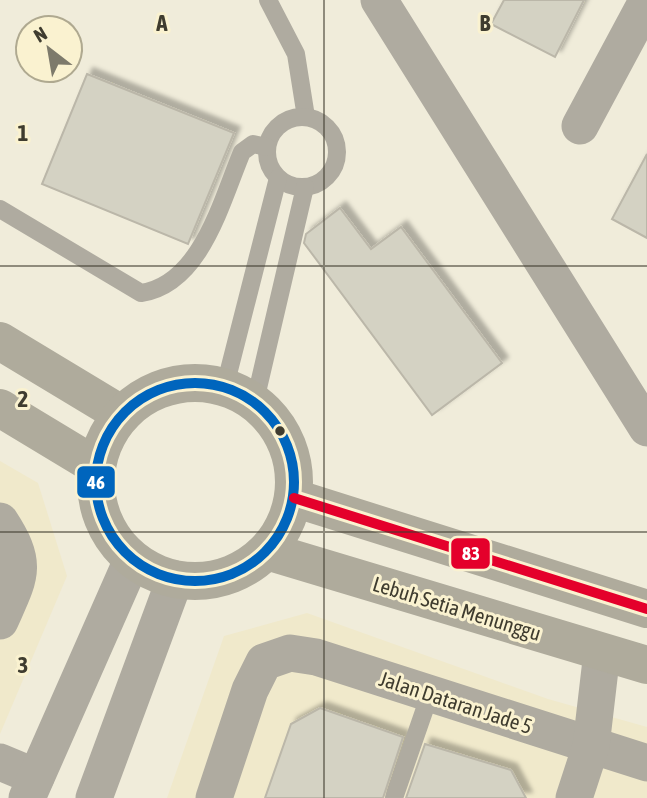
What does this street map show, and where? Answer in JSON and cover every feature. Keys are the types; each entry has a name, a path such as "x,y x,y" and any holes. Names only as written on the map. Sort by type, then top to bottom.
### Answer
{"street":[{"path":"379,0 647,428"},
{"path":"580,126 647,1"},
{"path":"0,341 121,415"},
{"path":"197,382 240,394 274,420 288,444 295,470 294,498 285,526 267,551 240,570 208,581 175,579 152,572 132,560 114,541 101,518 95,493 96,466 105,439 121,415 143,397 169,385 197,382"},
{"path":"0,408 96,466"},
{"path":"294,498 647,609"},
{"path":"0,521 17,547 19,579 0,621"},
{"name":"Lebuh Setia Menunggu","path":"267,551 647,665"},
{"path":"0,762 32,788 132,560"},
{"path":"93,798 175,579"},
{"path":"574,798 591,746 602,652"},
{"name":"Jalan Dataran Jade 5","path":"214,798 250,690 264,662 290,653 316,657 647,762"}],"lane":[{"path":"268,0 296,54 306,117"},
{"path":"306,117 327,126 334,135 337,158 326,178 305,187 291,186 278,178 269,164 267,147 270,136 285,120 306,117"},
{"path":"0,209 141,293 160,290 178,278 195,260 242,152 253,144 267,147"},
{"path":"240,394 278,178"},
{"path":"240,394 305,187"},
{"path":"394,798 430,694"}],"shaded area":[{"path":"0,461 38,483 67,576 0,734"},
{"path":"307,613 548,699 647,727 647,798 167,798 224,636"}],"building":[{"path":"504,0 584,0 555,57 491,24"},
{"path":"87,74 234,133 188,244 42,184"},
{"path":"647,154 647,238 612,219"},
{"path":"340,208 371,249 401,227 502,363 432,415 304,243 306,234"},
{"path":"320,708 403,737 383,798 265,798 291,724"},
{"path":"425,744 511,770 526,798 406,798"}],"transit line":[{"name":"46","path":"195,383 233,390 250,399 265,412 278,427 287,444 294,482 287,520 278,537 265,552 250,565 233,574 195,581 157,574 140,565 125,552 112,537 103,520 96,482 103,444 112,427 125,412 140,399 157,390 195,383"},
{"name":"83","path":"294,498 647,609"}]}
